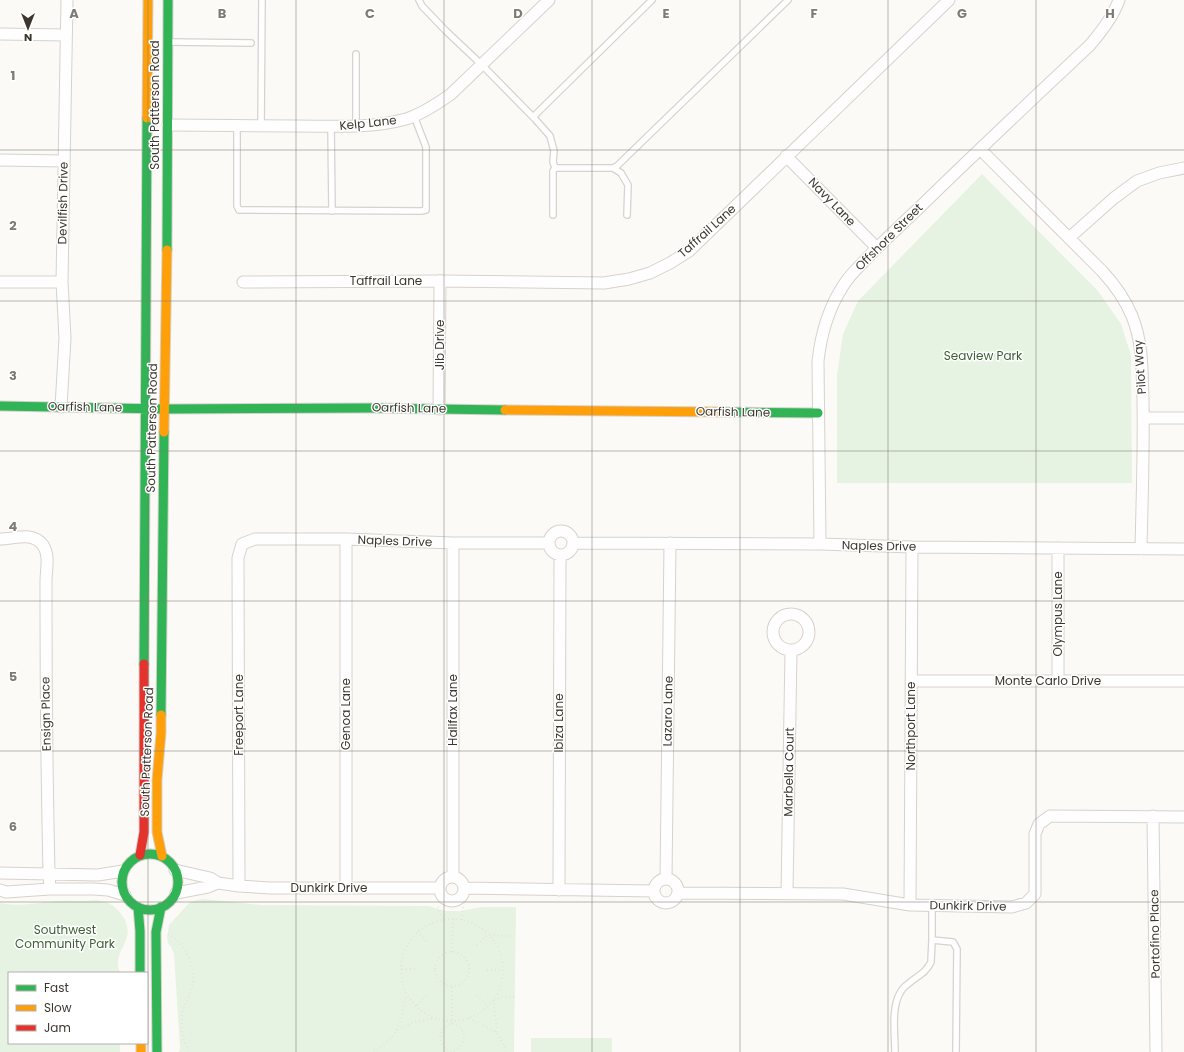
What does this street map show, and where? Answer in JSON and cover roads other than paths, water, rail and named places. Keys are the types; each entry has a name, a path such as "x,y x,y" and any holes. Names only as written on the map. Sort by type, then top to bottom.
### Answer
{"street":[{"name":"Devilfish Drive","path":"60,407 65,338 62,282 67,0"},
{"name":"South Patterson Road","path":"140,855 144,832 148,0"},
{"name":"South Patterson Road","path":"162,856 157,832 157,780 161,733 168,0"},
{"name":"Kelp Lane","path":"168,125 331,126 384,123 406,119 437,104 451,94 549,0"},
{"name":"Taffrail Lane","path":"243,282 440,281 604,283 629,279 650,273 689,251 948,0"},
{"name":"Offshore Street","path":"820,544 818,361 825,324 832,306 843,286 877,248 1090,44 1104,28 1119,0"},
{"path":"0,34 66,35"},
{"name":"Pilot Way","path":"980,149 1102,271 1115,286 1132,316 1138,335 1141,354 1143,418 1141,549"},
{"name":"Navy Lane","path":"786,156 877,248"},
{"path":"0,160 64,161"},
{"path":"1069,238 1114,198 1138,181 1159,173 1184,168"},
{"name":"Jib Drive","path":"439,409 440,281"},
{"path":"0,282 62,282"},
{"name":"Oarfish Lane","path":"0,406 145,409 370,408 818,413"},
{"path":"1143,418 1184,418"},
{"path":"559,531 563,531 570,535 574,543 571,551 564,556 560,556 556,555 550,550 549,543 552,535 559,531"},
{"name":"Ensign Place","path":"0,539 34,538 42,545 47,559 46,705 50,889"},
{"name":"Naples Drive","path":"242,544 255,539 346,539 453,543 549,543"},
{"name":"Genoa Lane","path":"346,539 346,888"},
{"name":"Halifax Lane","path":"453,543 453,877"},
{"name":"Naples Drive","path":"574,543 820,544 912,547 1184,549"},
{"name":"Lazaro Lane","path":"666,879 670,543"},
{"name":"Freeport Lane","path":"239,886 238,558 242,544"},
{"name":"Northport Lane","path":"910,906 912,547"},
{"name":"Olympus Lane","path":"1058,548 1058,681"},
{"name":"Ibiza Lane","path":"559,890 560,556"},
{"name":"Marbella Court","path":"787,893 791,650"},
{"name":"Monte Carlo Drive","path":"911,681 1184,681"},
{"name":"Dunkirk Drive","path":"678,892 843,894 910,906 1012,907 1026,904 1035,894 1035,834 1039,824 1050,816 1184,816"},
{"name":"Portofino Place","path":"1154,816 1156,1052"},
{"path":"155,854 162,856 170,862 175,870 178,885 176,893 167,904 154,910 146,910 138,907 130,902 122,888 121,879 123,871 127,864 140,855 155,854"},
{"name":"Dunkirk Drive","path":"175,870 210,878 218,883 239,886 272,888 440,888"},
{"path":"0,873 98,875 123,871"},
{"path":"449,877 453,877 460,879 464,888 462,896 452,900 445,898 440,888 443,881 449,877"},
{"path":"666,879 676,884 678,892 672,902 664,903 657,898 654,891 656,884 666,879"},
{"name":"Dunkirk Drive","path":"176,893 208,887 218,883"},
{"path":"464,888 654,891"},
{"path":"0,890 6,892 50,889 98,889 125,895"},
{"path":"138,907 140,931 140,972"},
{"path":"157,1052 156,932 161,907"}],"lane":[{"path":"261,126 262,0"},
{"path":"419,0 422,6 446,31 482,65 550,136 554,151 553,215"},
{"path":"533,117 652,0"},
{"path":"554,168 613,168 617,166 788,0"},
{"path":"168,42 251,43"},
{"path":"356,54 356,125"},
{"path":"237,125 239,210 421,211 426,210 426,147 414,116"},
{"path":"331,126 332,211"},
{"path":"613,168 621,173 628,185 627,215"},
{"path":"895,1052 894,1010 897,998 900,991 921,975 931,962 932,906"},
{"path":"932,940 953,942 957,948 956,1052"}],"park label":[{"name":"Seaview Park","path":"983,356"},
{"name":"Southwest Community Park","path":"65,937"}]}
